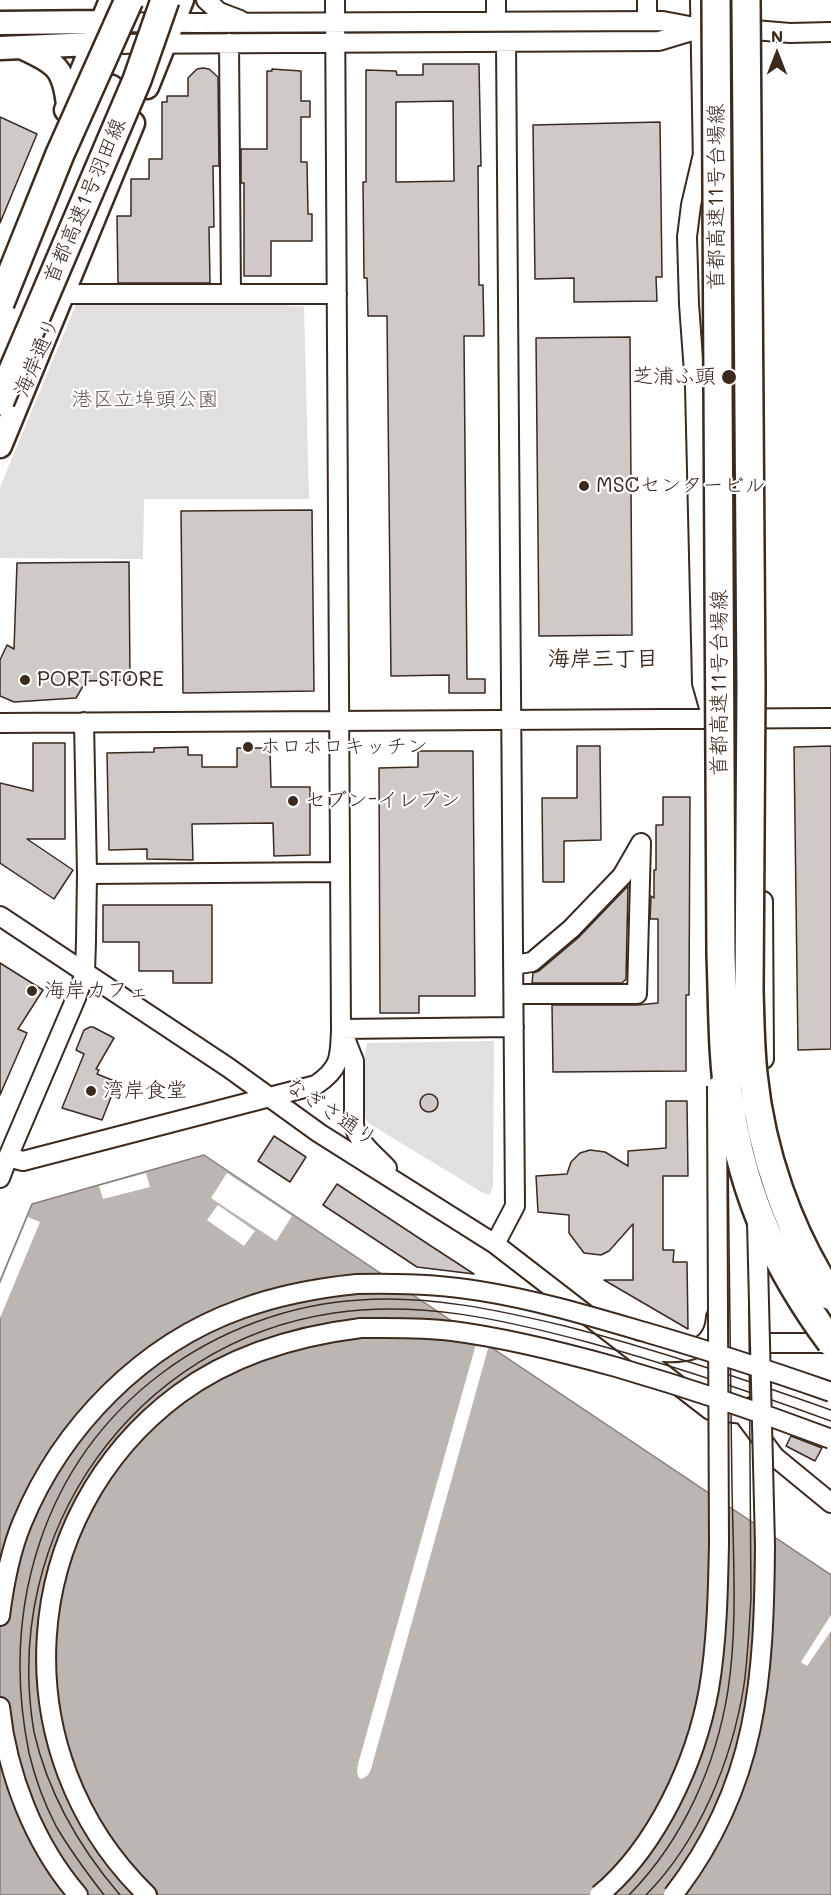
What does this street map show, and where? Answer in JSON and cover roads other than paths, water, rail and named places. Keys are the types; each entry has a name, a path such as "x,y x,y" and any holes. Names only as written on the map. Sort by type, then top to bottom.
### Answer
{"highway":[{"name":"首都高速1号羽田線","path":"0,303 60,154 129,0"},
{"path":"0,347 110,89 143,0"},
{"name":"首都高速11号台場線","path":"744,0 751,686 749,991 751,1045 760,1122 775,1178 797,1235 831,1296"},
{"name":"首都高速11号台場線","path":"709,9 721,943 726,1071 736,1141 761,1223 786,1276 831,1343"},
{"name":"首都高速1号羽田線","path":"0,401 137,80 167,22"}],"main road":[{"path":"0,272 111,0"},
{"name":"海岸通り","path":"0,446 64,294 167,22 182,0"},
{"path":"11,23 102,22"},
{"path":"11,47 93,44"},
{"path":"11,47 53,63 59,70 68,105"}],"street":[{"path":"206,0 230,18 254,22"},
{"path":"8,1157 23,1161 316,1085 334,1071 339,1062 341,1029 334,0"},
{"path":"496,0 496,21"},
{"path":"647,0 647,21"},
{"path":"673,1895 717,1828 739,1773 755,1713 762,1656 765,1596 747,461 742,29 744,0"},
{"path":"102,22 663,21 709,9 742,29 790,33 831,32"},
{"path":"93,44 167,22 229,43 659,41 709,9"},
{"path":"599,1895 644,1845 676,1790 702,1718 716,1634 719,1562 719,1442 713,461 710,270 703,154 709,9"},
{"path":"742,29 760,94 764,662 761,718 767,1342 767,1393 743,1414 776,1457 831,1503"},
{"path":"495,1244 515,1206 506,42"},
{"path":"229,43 231,293"},
{"path":"634,1350 680,1353 691,1350 708,1339 714,1330 716,1320 712,720 702,683 695,386 687,237 691,205 703,154"},
{"path":"64,294 337,294"},
{"path":"0,723 831,718"},
{"path":"0,1178 85,973 87,874 84,722"},
{"path":"513,964 532,962 571,929 622,876 641,843 637,994 514,994"},
{"path":"87,874 339,872"},
{"name":"なぎさ通り","path":"0,916 229,1068 319,1133 495,1244 710,1410 743,1414"},
{"path":"341,1029 514,1027"},
{"path":"341,1029 354,1061 356,1133 409,1190"},
{"path":"0,1616 9,1564 22,1523 50,1467 89,1414 135,1370 160,1351 213,1321 240,1309 298,1292 357,1284 417,1285 478,1291 532,1301 709,1351 831,1392"},
{"path":"147,1895 100,1840 65,1770 50,1711 46,1667 47,1640 53,1587 60,1563 91,1492 105,1470 139,1430 180,1393 203,1378 252,1354 308,1336 361,1328 420,1328 480,1335 583,1358 676,1385 831,1439"},
{"path":"767,1342 831,1343"},
{"path":"0,1707 7,1747 26,1808 56,1866 78,1895"}],"tram line":[{"path":"629,1895 666,1850 681,1826 706,1774 723,1718 733,1641 723,435 716,0"},
{"path":"646,1895 682,1850 698,1824 722,1770 739,1713 744,1685 751,1598 748,1183 730,0"},
{"path":"104,1895 56,1826 31,1762 21,1699 21,1646 27,1593 40,1543 60,1495 87,1450 121,1409 162,1373 184,1358 207,1344 255,1322 307,1307 386,1299 438,1302 514,1314 632,1344 831,1410"},
{"path":"120,1895 78,1839 57,1798 40,1755 34,1732 29,1658 39,1586 62,1519 97,1458 143,1406 198,1363 263,1331 334,1313 398,1309 430,1311 462,1314 525,1326 587,1342 710,1379 831,1421"}],"place":[{"name":"芝浦ふ頭","path":"729,377"},
{"name":"MSCセンタービル","path":"584,486"},
{"name":"PORT STORE","path":"25,680"},
{"name":"ホロホロキッチン","path":"248,747"},
{"name":"セブン-イレブン","path":"293,801"},
{"name":"海岸カフェ","path":"32,991"},
{"name":"湾岸食堂","path":"91,1091"}],"district":[{"name":"海岸三丁目","path":"603,659"}],"park label":[{"name":"港区立埠頭公園","path":"145,400"}]}
